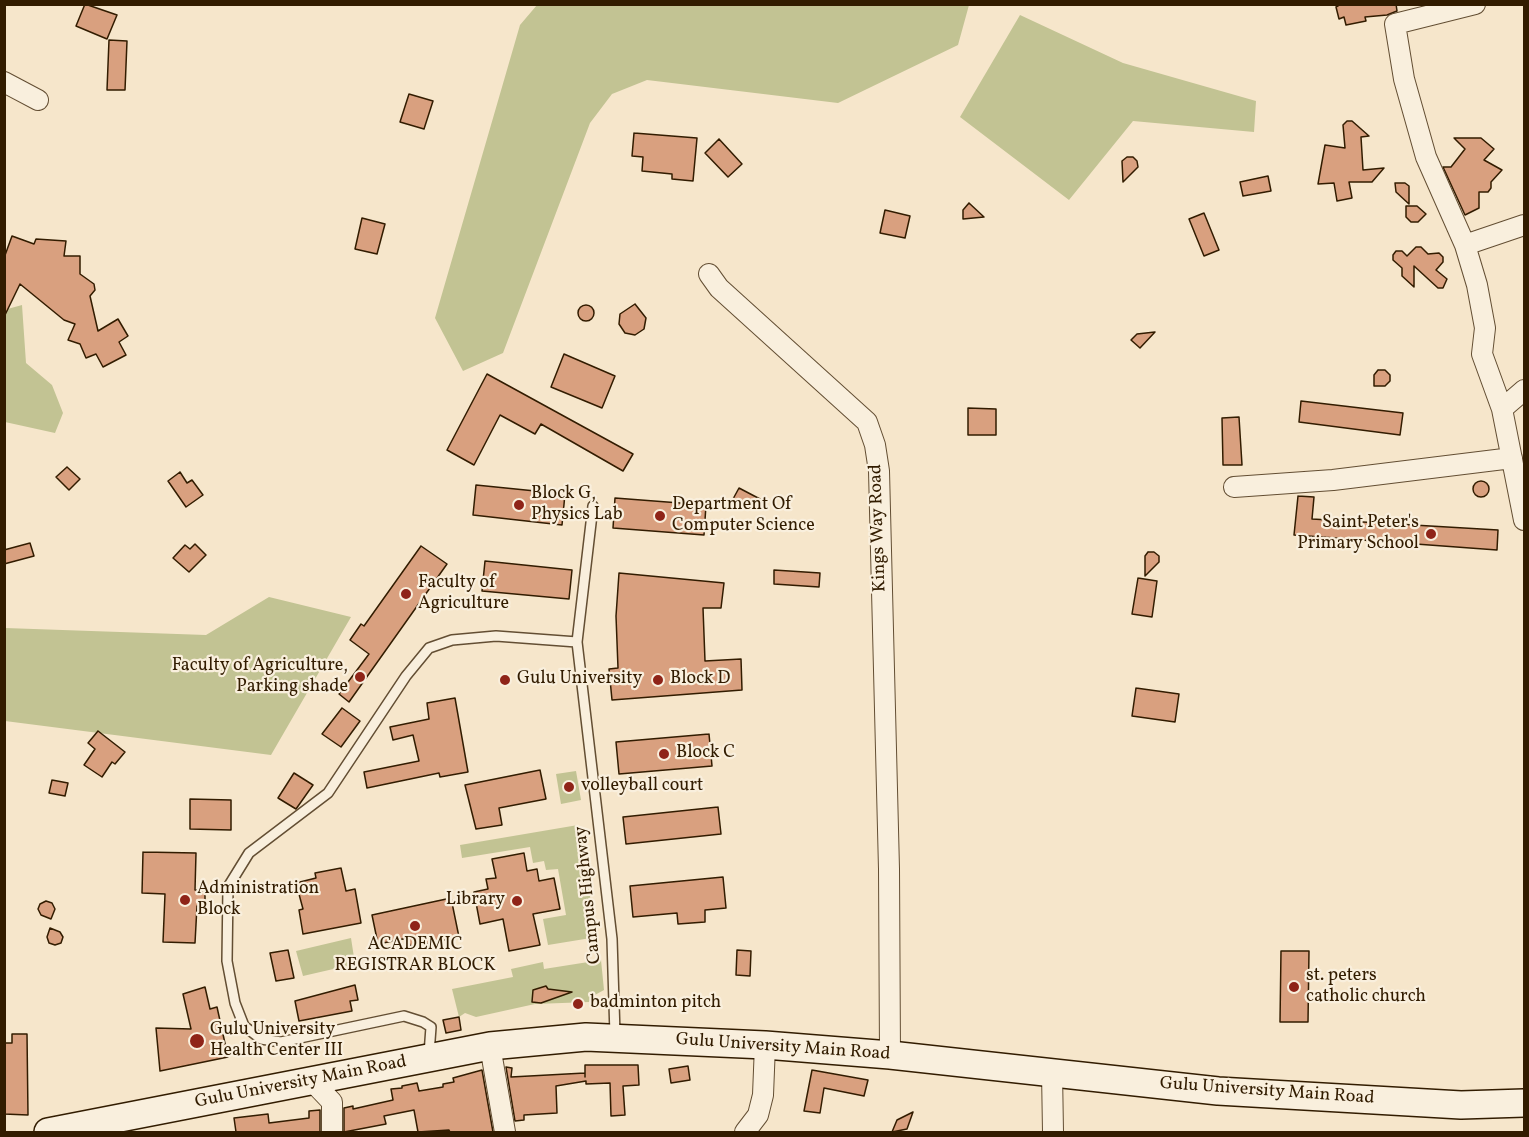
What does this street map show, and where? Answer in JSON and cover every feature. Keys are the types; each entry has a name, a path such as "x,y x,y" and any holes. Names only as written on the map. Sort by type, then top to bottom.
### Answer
{"street":[{"path":"1475,4 1395,24 1407,92 1426,157 1465,245 1477,285 1485,328 1482,354 1502,409 1524,520"},
{"path":"4,82 38,100"},
{"path":"1465,245 1524,225"},
{"name":"Kings Way Road","path":"709,274 719,288 867,422 875,445 879,471 890,1055"},
{"path":"1502,409 1524,390"},
{"path":"1234,487 1334,480 1512,458"},
{"name":"Gulu University Main Road","path":"48,1132 490,1046 558,1038 615,1037 765,1045 890,1055 1218,1091 1461,1105 1524,1102"},
{"path":"745,1132 758,1115 763,1095 765,1045"},
{"path":"490,1046 505,1132"},
{"path":"1052,1072 1053,1132"},
{"path":"311,1080 332,1102 332,1132"}],"lane":[{"name":"Campus Highway","path":"593,506 577,642 612,939 615,1037"},
{"path":"429,1058 431,1027 404,1016 281,1042 261,1039 244,1026 235,1003 227,961 228,887 249,854 328,793 406,676 429,648 452,640 496,636 577,642"}],"green space":[{"path":"537,5 969,5 958,45 838,103 647,80 612,94 590,123 503,353 463,371 435,318 520,25"},
{"path":"1020,15 1123,63 1256,101 1254,132 1133,121 1069,200 960,117"},
{"path":"22,305 26,363 52,385 63,413 55,433 5,422 4,310"},
{"path":"269,597 351,617 271,755 5,721 5,628 206,635"},
{"name":"volleyball court","path":"576,771 581,800 561,804 556,774"},
{"path":"578,825 597,937 548,945 543,919 566,915 558,869 546,870 544,861 533,863 530,847 462,858 460,845"},
{"path":"351,938 355,964 303,976 296,951"},
{"path":"601,960 604,990 593,996 589,1002 535,1004 476,1017 465,1013 459,1017 452,989 513,977 511,969 543,962 544,969"}],"building":[{"path":"85,4 117,15 107,39 76,26"},
{"path":"1341,4 1396,4 1397,11 1387,15 1365,17 1366,21 1346,25 1344,17 1339,19 1336,7"},
{"path":"109,40 127,41 125,90 107,90"},
{"path":"409,94 433,101 424,129 400,122"},
{"path":"1347,121 1352,121 1369,136 1361,137 1363,170 1384,168 1372,182 1349,182 1352,198 1337,201 1334,183 1318,184 1325,145 1345,148 1343,125"},
{"path":"634,133 697,138 693,181 672,179 672,174 642,171 643,157 632,156"},
{"path":"1454,138 1481,138 1494,149 1484,160 1502,170 1491,182 1488,192 1479,192 1479,208 1465,215 1443,167 1451,167 1465,149"},
{"path":"719,139 742,164 728,177 705,153"},
{"path":"1127,157 1133,157 1138,167 1123,182 1122,161"},
{"path":"1268,176 1271,191 1243,196 1240,182"},
{"path":"1395,183 1405,183 1409,186 1409,204 1396,192"},
{"path":"969,203 984,217 963,219 963,210"},
{"path":"1406,206 1417,206 1426,214 1418,222 1411,222 1406,217"},
{"path":"885,210 910,216 905,238 880,233"},
{"path":"1204,213 1219,250 1204,256 1189,219"},
{"path":"362,218 385,224 377,254 355,249"},
{"path":"12,236 34,244 36,239 66,241 64,256 80,256 80,274 94,284 95,290 90,296 98,331 118,319 128,336 119,342 126,355 103,367 96,354 86,358 80,344 68,340 75,324 64,320 20,284 4,317 4,258"},
{"path":"1416,247 1421,247 1428,254 1439,253 1443,257 1443,262 1436,270 1447,279 1443,288 1438,288 1414,266 1414,287 1402,276 1402,268 1393,260 1393,255 1396,251 1402,251 1407,256"},
{"path":"635,304 646,318 644,329 635,335 625,333 619,324 620,314"},
{"path":"586,305 592,307 594,313 592,319 586,321 580,319 578,313 580,307"},
{"path":"1155,332 1140,348 1131,340 1137,334"},
{"path":"564,354 615,376 602,408 551,387"},
{"path":"1378,370 1385,370 1390,375 1390,381 1385,386 1374,386 1374,375"},
{"path":"487,374 633,454 623,471 541,424 535,434 500,415 474,465 447,450"},
{"path":"1301,401 1403,413 1400,435 1299,422"},
{"path":"968,408 996,409 996,435 968,435"},
{"path":"1239,417 1242,465 1223,465 1222,418"},
{"path":"67,467 80,479 69,490 56,477"},
{"path":"180,472 187,483 192,480 203,495 186,507 168,481"},
{"path":"1481,481 1487,483 1489,489 1487,495 1481,497 1475,495 1473,489 1475,483"},
{"name":"Block G, Physics Lab","path":"476,485 565,494 562,525 473,515"},
{"path":"739,488 760,499 754,510 733,499"},
{"path":"1298,496 1314,497 1312,519 1498,530 1497,550 1294,535"},
{"name":"Department Of Computer Science","path":"615,498 706,505 704,535 613,528"},
{"path":"30,543 34,556 4,564 4,550"},
{"path":"195,544 206,555 189,572 173,558 185,545 190,549"},
{"name":"Faculty of Agriculture","path":"421,546 447,564 349,702 339,694 369,654 350,640 361,624 364,626"},
{"path":"1148,552 1154,552 1159,556 1159,562 1145,576 1145,556"},
{"path":"485,561 572,570 569,599 482,591"},
{"path":"774,570 820,573 819,587 774,584"},
{"path":"619,573 724,583 721,608 703,608 705,661 741,659 742,690 612,700 609,669 618,668 616,616"},
{"path":"1138,578 1157,581 1152,617 1132,614"},
{"path":"1136,688 1179,694 1175,722 1132,716"},
{"path":"455,698 468,772 440,777 439,773 367,788 364,772 419,761 413,735 393,740 390,727 429,719 427,703"},
{"path":"342,708 360,721 341,747 322,734"},
{"path":"98,731 125,752 115,764 112,762 102,777 84,765 95,749 88,743"},
{"name":"Block C","path":"709,734 712,766 619,774 616,742"},
{"path":"540,770 546,799 499,808 502,825 476,829 465,785"},
{"path":"294,773 313,785 296,809 278,798"},
{"path":"52,780 68,783 65,796 49,793"},
{"path":"190,799 231,800 231,830 190,829"},
{"path":"718,807 721,834 626,844 623,817"},
{"name":"Administration Block","path":"143,852 196,853 195,890 205,891 205,907 197,906 195,943 163,942 165,894 142,893"},
{"name":"Library","path":"524,853 527,871 537,869 539,881 554,878 560,909 533,914 540,945 509,951 503,919 480,924 474,892 488,889 486,879 496,878 492,859"},
{"path":"341,868 346,891 355,889 361,923 303,934 299,910 303,909 296,883 316,878 315,873"},
{"path":"723,877 726,908 705,910 705,922 678,924 677,913 633,917 630,886"},
{"name":"ACADEMIC REGISTRAR BLOCK","path":"451,898 459,937 416,946 410,946 408,938 378,944 372,915"},
{"path":"46,901 52,903 55,909 51,919 41,915 38,909 40,904"},
{"path":"50,928 60,932 63,937 61,943 55,945 49,943 47,937"},
{"path":"288,950 294,978 276,981 270,953"},
{"path":"737,950 751,951 750,976 736,975"},
{"name":"st. peters catholic church","path":"1281,951 1309,951 1308,1022 1280,1022"},
{"path":"355,985 358,1000 350,1001 352,1011 299,1021 295,1001"},
{"path":"546,986 548,989 572,992 541,1003 532,1002 533,990"},
{"path":"205,987 210,1009 217,1007 228,1057 160,1071 156,1028 191,1029 183,994"},
{"path":"459,1017 461,1030 446,1033 443,1020"},
{"path":"12,1034 27,1034 28,1115 4,1114 4,1043 12,1043"},
{"path":"585,1065 638,1065 639,1085 623,1086 625,1115 611,1116 610,1083 586,1084 586,1081 556,1086 557,1113 524,1115 524,1120 515,1121 506,1067 512,1068 511,1077 585,1073"},
{"path":"688,1066 690,1080 671,1083 669,1069"},
{"path":"482,1070 493,1132 450,1132 449,1130 418,1132 414,1110 384,1116 386,1124 344,1132 344,1108 353,1106 353,1109 393,1100 391,1089 402,1088 402,1086 417,1083 419,1091 443,1087 443,1084 454,1082 453,1078"},
{"path":"812,1070 868,1080 864,1096 824,1088 820,1113 804,1111"},
{"path":"320,1110 320,1132 236,1132 234,1118 268,1114 269,1123 309,1118 309,1111"},
{"path":"913,1112 907,1129 892,1132 897,1120"}],"place":[{"name":"Block G, Physics Lab","path":"519,505"},
{"name":"Department Of Computer Science","path":"660,516"},
{"name":"Saint Peter's Primary School","path":"1431,534"},
{"name":"Faculty of Agriculture","path":"406,594"},
{"name":"Faculty of Agriculture, Parking shade","path":"360,677"},
{"name":"Gulu University","path":"505,680"},
{"name":"Block D","path":"658,680"},
{"name":"Block C","path":"664,754"},
{"name":"volleyball court","path":"569,787"},
{"name":"Administration Block","path":"185,900"},
{"name":"Library","path":"517,901"},
{"name":"ACADEMIC REGISTRAR BLOCK","path":"415,926"},
{"name":"st. peters catholic church","path":"1294,987"},
{"name":"badminton pitch","path":"578,1004"},
{"name":"Gulu University Health Center III","path":"197,1041"}]}
